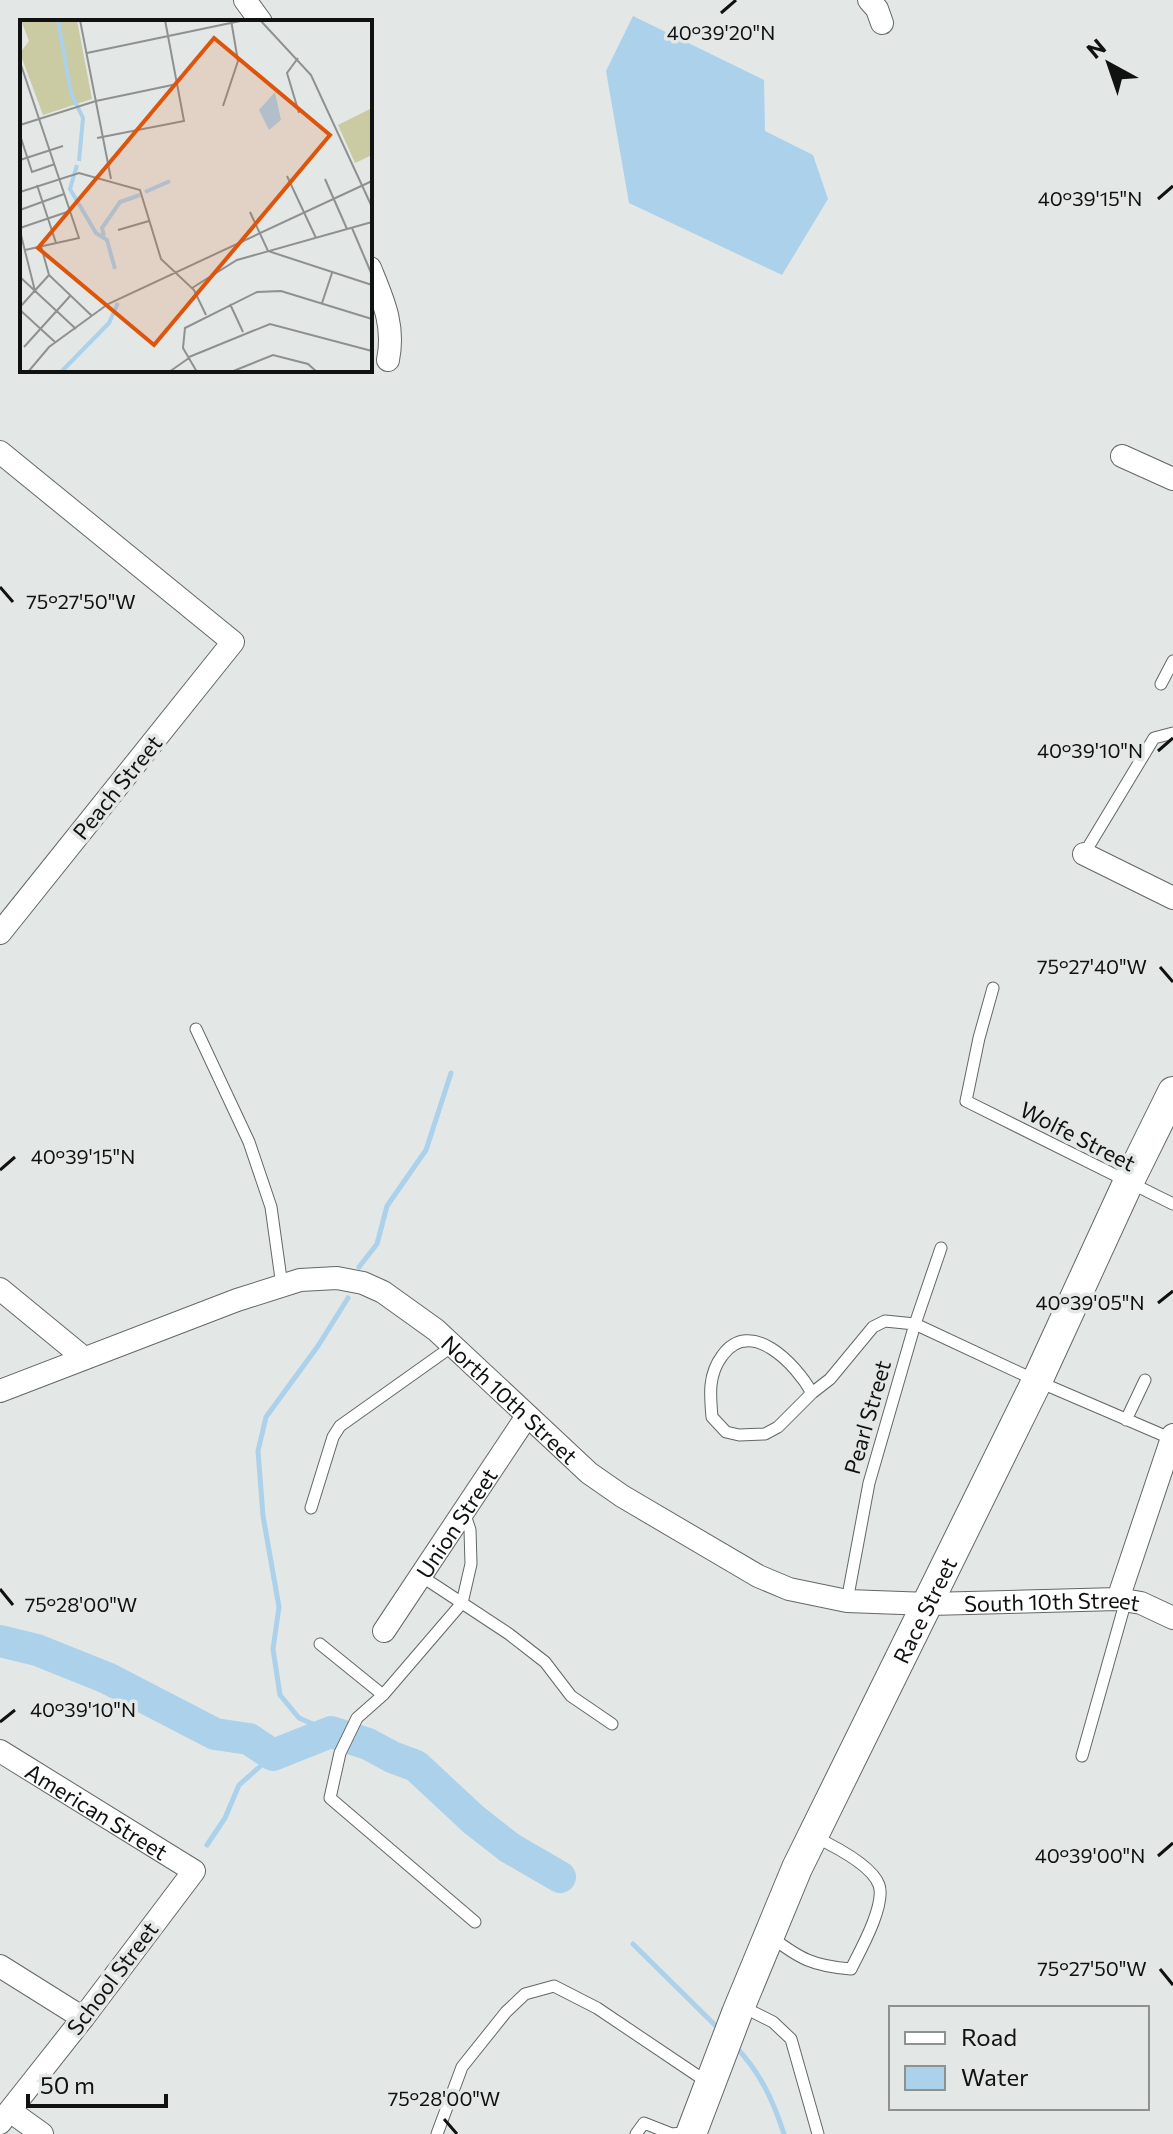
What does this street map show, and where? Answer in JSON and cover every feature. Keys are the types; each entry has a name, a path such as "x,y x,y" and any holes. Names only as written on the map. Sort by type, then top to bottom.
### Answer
{"main road":[{"name":"Race Street","path":"692,2133 739,2009 813,1836 1037,1381 1173,1092"}],"street":[{"path":"245,0 260,20"},
{"path":"869,0 877,9 882,23"},
{"path":"372,273 391,325 388,360"},
{"path":"1122,456 1173,479"},
{"name":"Peach Street","path":"0,933 233,642 3,462"},
{"path":"1084,854 1173,898"},
{"name":"North 10th Street","path":"0,1391 282,1286 311,1278 337,1278 363,1283 398,1301 454,1345 558,1447 589,1473 744,1568 789,1589 847,1601 929,1604"},
{"path":"0,1289 84,1358"},
{"name":"Union Street","path":"384,1631 527,1416"},
{"path":"1122,1600 1172,1437"},
{"name":"South 10th Street","path":"929,1604 1122,1600 1141,1603 1173,1618"},
{"name":"American Street","path":"3,1759 194,1871"},
{"name":"School Street","path":"5,2117 194,1871"},
{"path":"0,1966 83,2018"},
{"path":"5,2117 42,2134"}],"lane":[{"path":"1161,684 1173,661"},
{"path":"1084,854 1154,738 1173,733"},
{"name":"Wolfe Street","path":"993,988 966,1101 1173,1204"},
{"path":"196,1029 249,1142 271,1207 282,1286"},
{"name":"Pearl Street","path":"847,1601 869,1483 915,1324 941,1248"},
{"path":"812,1393 802,1374 778,1352 758,1342 740,1340 729,1346 718,1361 711,1384 712,1417 726,1432 739,1435 765,1434 778,1427 830,1379 873,1327 885,1321 915,1324 1037,1381 1172,1437"},
{"path":"311,1508 333,1437 340,1426 454,1345"},
{"path":"1126,1420 1145,1380"},
{"path":"464,1511 470,1530 471,1564 462,1603 383,1695 357,1718 340,1753 330,1798 475,1922"},
{"path":"421,1576 545,1662 571,1696 612,1724"},
{"path":"1082,1756 1122,1600"},
{"path":"320,1644 383,1695"},
{"path":"770,1936 798,1957 826,1967 851,1969 865,1940 879,1903 879,1886 869,1872 840,1849 813,1836"},
{"path":"437,2134 462,2067 506,2012 525,1994 554,1986 712,2076"},
{"path":"739,2009 773,2022 791,2039 818,2134"},
{"path":"636,2134 644,2123 672,2134 692,2133"}],"water":[{"path":"633,16 764,80 765,131 813,155 828,199 782,275 629,203 606,71"}],"waterway":[{"path":"359,1267 377,1244 387,1206 426,1150 451,1073"},
{"path":"331,1732 299,1718 280,1695 273,1649 279,1607 263,1516 258,1451 266,1417 318,1346 348,1298"},
{"path":"0,1641 37,1650 107,1678 215,1734 249,1739 273,1755 331,1732 368,1744 416,1766 474,1820 510,1848 560,1877"},
{"path":"207,1845 225,1818 239,1785 273,1755"},
{"path":"633,1944 720,2030"},
{"path":"735,2046 765,2087 784,2134"}]}
